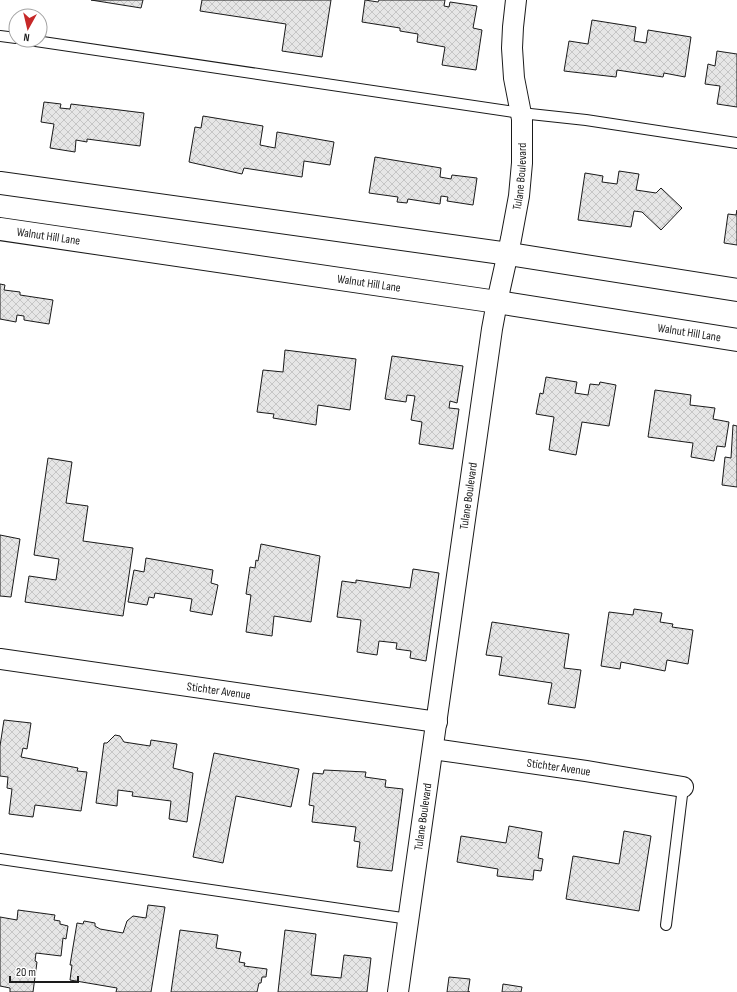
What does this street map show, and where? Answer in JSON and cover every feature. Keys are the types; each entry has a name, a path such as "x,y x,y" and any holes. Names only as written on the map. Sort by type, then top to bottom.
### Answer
{"main road":[{"path":"0,183 509,254 737,290"},
{"name":"Walnut Hill Lane","path":"0,229 497,302 737,340"}],"street":[{"name":"Tulane Boulevard","path":"398,992 492,329 509,254 519,196 522,163 522,119 514,78 512,48 516,0"},
{"name":"Stichter Avenue","path":"0,659 437,722"},
{"name":"Stichter Avenue","path":"433,749 683,787"}],"lane":[{"path":"48,43 520,113 586,120 737,143"},
{"path":"666,925 683,787"},
{"path":"0,859 409,920"}],"building":[{"path":"91,0 143,0 141,8"},
{"path":"202,0 331,0 322,57 282,51 286,24 200,11"},
{"path":"365,0 378,2 379,0 445,0 444,6 449,7 450,2 477,6 473,28 482,30 476,70 442,65 445,47 417,42 418,34 400,31 400,28 362,22"},
{"path":"592,20 636,27 634,41 646,43 648,30 691,37 685,77 664,73 663,77 617,70 616,77 564,71 569,41 588,44"},
{"path":"717,51 737,54 737,107 717,104 720,86 705,84 708,64 715,66"},
{"path":"44,102 61,104 60,108 70,109 71,104 144,113 140,146 87,139 87,142 76,140 75,152 50,148 54,124 41,122"},
{"path":"203,116 263,126 260,145 275,148 277,132 334,142 330,165 304,161 302,177 244,168 242,174 189,162 195,127 201,128"},
{"path":"375,157 441,168 440,177 451,179 452,175 477,178 473,205 447,201 448,197 441,196 440,204 408,199 407,203 397,202 398,197 369,193"},
{"path":"619,171 639,174 636,190 656,193 661,188 682,208 661,230 642,212 634,211 631,227 578,220 585,173 603,176 602,182 617,184"},
{"path":"737,210 737,245 724,243 728,214 736,215"},
{"path":"0,284 5,285 4,290 20,292 20,295 53,300 49,324 24,320 24,316 17,315 16,322 0,319"},
{"path":"285,350 356,359 350,410 318,405 316,425 273,418 274,414 257,412 263,370 283,372"},
{"path":"392,356 463,366 457,403 450,401 449,408 459,409 453,449 419,444 422,422 411,420 415,396 407,395 406,402 385,399"},
{"path":"546,377 577,382 575,393 588,395 590,384 599,385 600,382 616,385 609,426 582,422 576,455 549,450 554,417 536,414 540,393 543,394"},
{"path":"655,390 691,395 690,405 715,408 713,419 729,422 725,447 717,446 714,461 691,457 693,443 648,437"},
{"path":"733,425 737,426 737,487 722,485 725,457 731,458"},
{"path":"48,458 72,462 66,503 88,506 83,541 133,548 123,616 25,602 29,576 56,580 59,559 34,555"},
{"path":"0,535 20,539 11,597 0,596"},
{"path":"261,544 320,556 311,622 274,616 272,636 246,632 251,595 246,594 250,567 255,568 256,560 258,561"},
{"path":"146,558 213,570 211,583 218,585 212,615 190,611 192,599 155,593 154,598 149,597 147,605 128,602 134,570 144,572"},
{"path":"413,569 439,573 426,661 410,658 411,651 396,649 397,643 379,641 377,655 357,652 361,620 337,617 342,581 356,583 356,580 410,588"},
{"path":"634,609 662,613 660,622 673,624 672,627 693,630 688,664 667,660 665,671 621,662 620,669 601,666 609,612 633,615"},
{"path":"492,622 569,634 564,668 581,670 575,708 548,704 552,683 499,675 502,657 486,655"},
{"path":"4,720 31,723 27,749 23,748 21,757 78,768 77,771 87,772 81,811 35,805 33,817 9,814 12,789 7,788 8,777 0,776 0,746"},
{"path":"115,735 120,736 124,742 150,746 151,740 177,744 173,768 193,773 187,822 169,819 171,801 132,796 133,792 118,790 117,806 96,803 104,743 107,743"},
{"path":"214,753 299,769 291,807 236,796 223,863 193,857"},
{"path":"324,770 366,772 365,777 386,780 385,787 403,789 392,871 357,867 360,842 354,841 356,827 312,822 314,806 309,805 313,773 323,774"},
{"path":"509,826 542,832 538,858 543,859 541,871 534,870 533,880 497,876 498,869 457,862 461,836 506,843"},
{"path":"624,831 651,836 639,911 566,899 573,856 619,864"},
{"path":"148,905 165,907 151,992 116,992 117,988 70,980 72,965 70,965 77,923 83,924 84,921 95,923 95,926 100,929 123,933 127,921 133,916 146,918"},
{"path":"18,910 55,915 54,920 60,921 60,924 68,926 66,939 63,938 61,956 36,953 35,961 37,962 33,992 10,992 10,988 0,986 0,917 17,920"},
{"path":"180,930 218,935 216,948 241,952 239,962 245,963 244,966 267,969 266,977 262,977 257,992 171,992"},
{"path":"285,930 316,934 311,975 341,978 344,955 371,958 367,992 278,992"},
{"path":"449,977 470,979 468,992 447,992"},
{"path":"503,984 522,987 521,992 502,992"}]}
